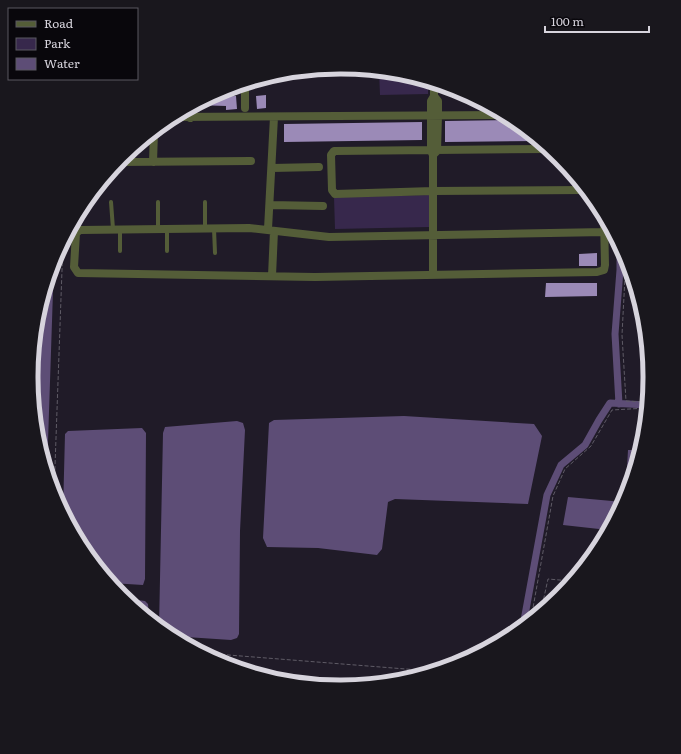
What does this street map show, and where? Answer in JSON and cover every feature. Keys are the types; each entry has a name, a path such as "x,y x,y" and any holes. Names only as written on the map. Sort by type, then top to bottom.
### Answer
{"street":[{"path":"245,108 246,90"},
{"path":"433,275 432,234 435,115 438,101 434,96 434,90"},
{"path":"184,118 492,115"},
{"path":"272,276 270,205 274,117"},
{"path":"153,162 154,139"},
{"path":"539,149 434,152 334,151 331,155 332,190 336,194 433,191 578,190"},
{"path":"128,162 251,161"},
{"path":"272,168 319,167"},
{"path":"270,205 323,206"},
{"path":"205,228 271,230 329,237 605,232 605,265 604,270 597,272 315,277 76,272 74,260 77,231 205,228"}],"lane":[{"path":"111,202 120,251"},
{"path":"158,202 158,229"},
{"path":"204,202 205,228"},
{"path":"214,228 214,254"},
{"path":"167,229 167,252"}],"path":[{"path":"55,476 62,258"},
{"path":"625,275 622,335 626,401 641,402"},
{"path":"533,610 553,496 565,470 591,446 612,410 641,408"},
{"path":"543,601 548,579 564,580"},
{"path":"222,654 416,670"}],"green space":[{"path":"379,77 400,80 428,88 428,94 380,95"},
{"path":"429,195 429,227 335,229 334,197"}],"water":[{"path":"53,282 48,453 41,416 38,377 44,318"},
{"path":"404,416 534,424 542,436 528,504 395,499 388,502 382,549 377,555 318,548 267,547 263,538 269,423 274,420"},
{"path":"237,421 243,423 245,430 240,531 239,634 237,638 231,640 186,637 159,619 163,433 165,427"},
{"path":"142,428 146,433 145,579 143,585 120,584 89,545 69,511 63,498 65,434 68,431"},
{"path":"628,450 634,450 629,468 627,468"},
{"path":"568,497 616,501 601,529 563,525"},
{"path":"136,600 145,601 148,604 148,610"}],"building":[{"path":"266,95 266,108 257,109 256,96"},
{"path":"236,96 237,109 226,110 226,106 208,105 225,98"},
{"path":"501,120 530,141 445,142 445,121"},
{"path":"422,122 422,140 284,142 284,124"},
{"path":"597,253 597,266 579,266 579,254"},
{"path":"546,283 597,283 597,296 545,297"}],"waterway":[{"path":"619,404 615,334 620,261"},
{"path":"525,617 547,495 561,465 585,445 610,403 641,405"}]}
